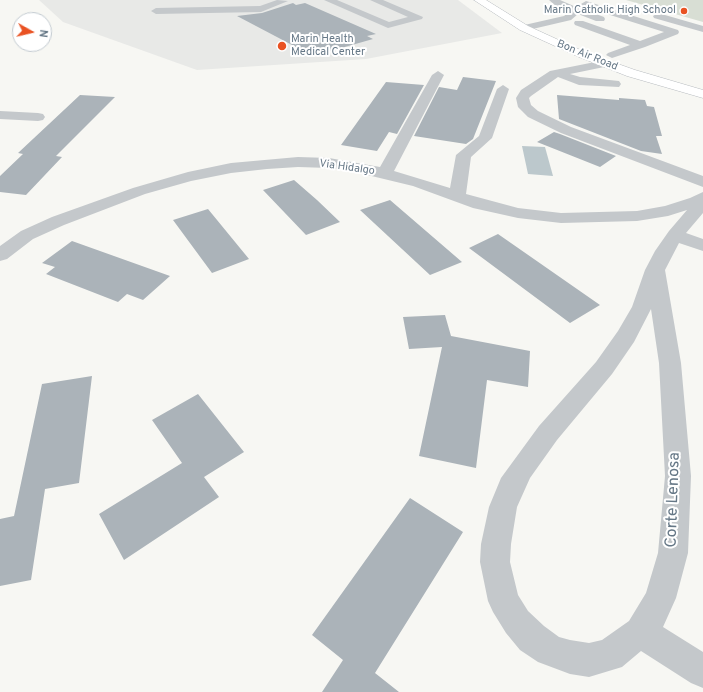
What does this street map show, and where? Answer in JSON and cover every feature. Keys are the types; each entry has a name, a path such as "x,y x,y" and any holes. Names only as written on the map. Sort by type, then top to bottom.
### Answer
{"main road":[{"name":"Bon Air Road","path":"479,0 524,28 609,60 658,82 703,94"},
{"name":"Bon Air Road","path":"529,16 577,41 609,60 640,64 656,68"}],"street":[{"path":"328,0 388,25 418,17 375,0"},
{"path":"554,0 577,11 670,34"},
{"path":"156,11 261,9 284,1"},
{"path":"524,28 567,18 590,2 670,34"},
{"path":"645,12 703,29"},
{"path":"567,18 641,45"},
{"path":"681,23 670,34 641,45 609,60 554,74 522,98 525,107 533,114 566,130 703,182"},
{"path":"554,74 579,81 616,84"},
{"path":"385,173 438,75"},
{"path":"457,196 464,155 485,138 503,89"},
{"path":"0,115 38,117"},
{"name":"Via Hidalgo","path":"0,255 27,235 58,221 139,191 188,177 231,168 298,162 329,164 385,173 479,204 518,213 560,218 637,216 668,211 696,202 703,198"},
{"name":"Corte Lenosa","path":"655,270 670,363 675,418 678,476 673,552 660,598 652,615 640,632 610,655 589,660 570,657 550,650 532,638 517,622 504,601 496,562 496,544 503,507 512,487 548,433 604,368 626,336 642,308 655,270 675,235 703,203"},
{"path":"675,235 703,245"},
{"path":"640,632 703,671"}],"shaded area":[{"name":"Marin Health Medical Center","path":"39,0 458,0 502,33 366,59 197,70 63,22"},
{"name":"Marin Catholic High School","path":"626,0 703,0 703,22"},
{"path":"522,146 545,147 553,176 528,174"}],"building":[{"path":"293,3 296,5 305,3 376,34 367,36 373,39 313,56 237,16 262,13"},
{"path":"463,77 496,81 473,139 466,144 414,136 439,87 457,90"},
{"path":"386,82 424,85 397,134 389,132 377,151 341,145"},
{"path":"80,95 115,97 56,156 62,157 26,195 0,192 0,176 23,154 18,153"},
{"path":"557,95 619,100 619,98 645,100 647,106 654,107 662,136 656,136 662,154 641,151 559,119"},
{"path":"554,132 616,156 600,167 537,142"},
{"path":"294,180 340,222 306,235 263,190"},
{"path":"390,200 462,262 430,275 360,210"},
{"path":"208,209 249,259 212,273 173,220"},
{"path":"498,234 600,305 570,323 469,248"},
{"path":"72,241 170,276 143,300 127,294 118,302 46,274 55,267 42,263"},
{"path":"445,315 451,336 530,351 528,387 487,380 476,468 419,456 442,347 409,349 403,317"},
{"path":"92,376 79,483 45,489 31,580 0,586 0,519 14,516 42,384"},
{"path":"198,394 244,452 204,477 219,497 124,560 99,514 182,463 152,420"},
{"path":"410,498 463,532 375,673 399,692 322,692 343,660 312,635"}],"place":[{"name":"Marin Catholic High School","path":"684,11"},
{"name":"Marin Health Medical Center","path":"282,46"}]}
